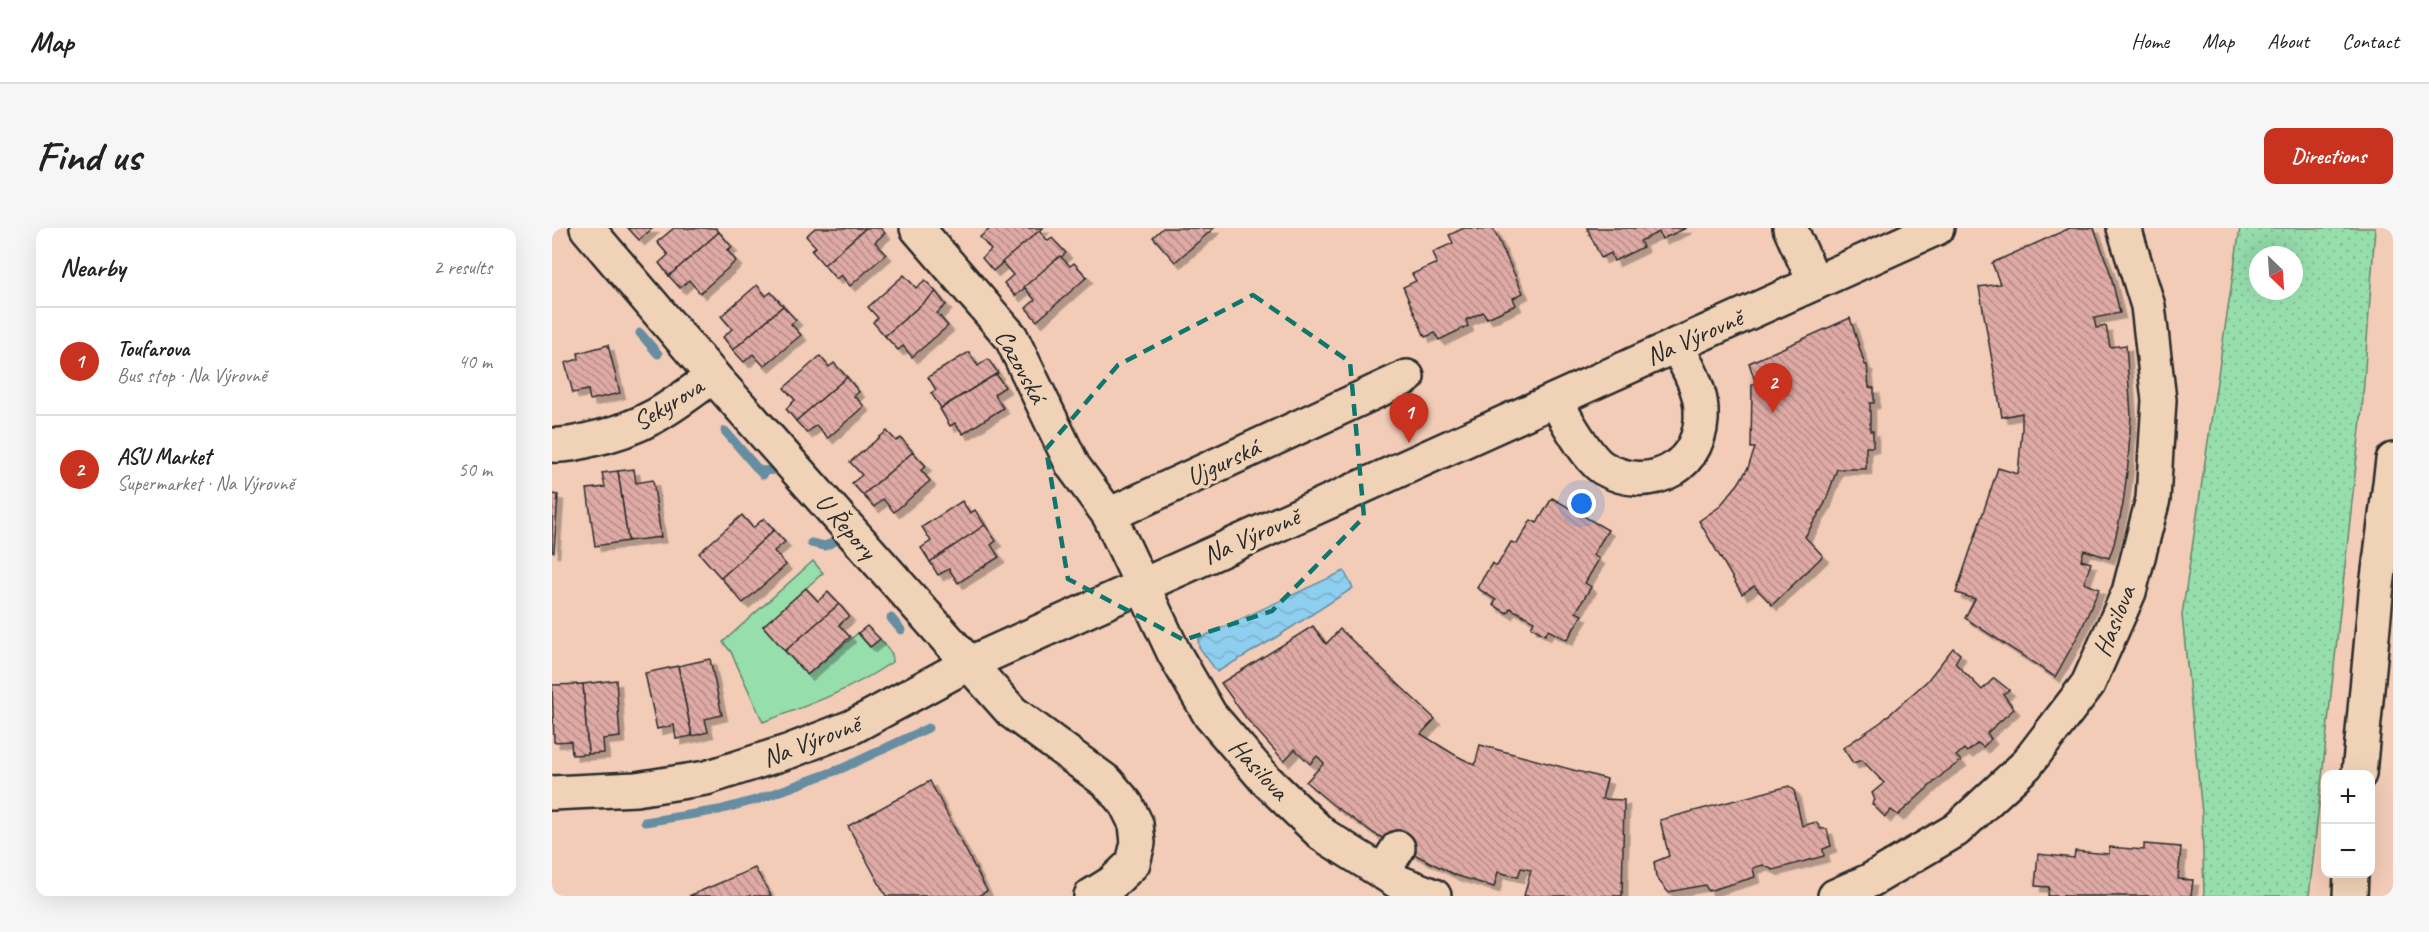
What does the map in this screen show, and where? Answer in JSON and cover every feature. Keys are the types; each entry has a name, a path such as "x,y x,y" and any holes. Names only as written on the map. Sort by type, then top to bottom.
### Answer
{"street":[{"name":"U Řepory","path":"587,228 713,376 1012,712 1107,782 1126,804 1136,824 1138,843 1133,863 1112,883 1091,896"},
{"name":"Cazovská","path":"917,228 1011,338 1073,466 1109,515"},
{"path":"1790,228 1815,283"},
{"name":"Na Výrovně","path":"552,793 636,789 706,778 790,751 852,727 968,664 1937,228"},
{"name":"Hasilova","path":"1835,896 1871,880 1956,830 2026,765 2088,684 2129,592 2153,499 2159,400 2148,306 2124,228"},
{"path":"1556,400 1568,423 1602,468 1625,476 1643,478 1666,474 1684,461 1697,443 1701,420 1701,407 1693,380 1676,345"},
{"name":"Sekyrova","path":"552,445 563,446 616,434 658,416 713,376"},
{"name":"Ujgurská","path":"1109,515 1407,377"},
{"path":"2359,770 2376,594 2393,460"},
{"path":"1109,515 1143,585"},
{"name":"Hasilova","path":"1143,585 1174,653 1210,715 1265,779 1323,835 1391,860 1398,882 1434,896"},
{"path":"2350,896 2351,878"}],"highlighted area":[{"path":"1253,295 1350,362 1364,517 1272,611 1184,640 1068,579 1046,449 1118,365"}],"green space":[{"path":"2240,228 2375,228 2362,410 2309,896 2204,896 2202,813 2182,615"},
{"path":"813,561 823,573 763,626 807,675 858,633 870,647 880,639 892,654 892,662 846,689 763,722 731,652 723,642"}],"water":[{"path":"1344,571 1353,588 1217,672 1199,647 1198,639"}],"building":[{"path":"628,228 653,228 639,240"},
{"path":"674,228 716,228 719,232 669,276 659,263 668,255 657,242"},
{"path":"815,228 866,228 824,265 811,250 816,247 806,236"},
{"path":"866,228 880,228 885,233 875,242 886,254 850,286 841,275 836,279 824,265"},
{"path":"991,228 1043,228 993,271 982,258 991,250 980,237"},
{"path":"1163,228 1214,228 1175,262 1153,237"},
{"path":"1464,228 1478,228 1479,230 1493,228 1523,293 1513,298 1516,305 1487,318 1483,312 1466,320 1468,326 1439,340 1435,333 1425,337 1403,287 1416,281 1412,274 1437,263 1433,252 1453,243 1449,235"},
{"path":"1587,228 1686,228 1662,239 1659,232 1640,241 1643,247 1614,261 1611,253 1601,258"},
{"path":"2070,228 2094,228 2110,272 2120,313 2094,318 2096,328 2106,326 2110,347 2126,345 2131,415 2123,504 2114,544 2109,558 2084,550 2081,560 2091,563 2084,583 2099,589 2081,630 2055,677 1965,618 1975,599 1956,593 1998,468 2018,474 2022,429 2022,413 2002,417 1979,287 2000,284 1992,263"},
{"path":"1039,231 1048,241 1052,238 1066,253 1015,296 1004,283 1013,275 1002,262"},
{"path":"719,232 732,247 727,250 736,261 700,293 689,280 680,288 669,276"},
{"path":"1060,256 1070,266 1074,263 1087,277 1037,321 1026,308 1035,300 1024,287"},
{"path":"904,275 916,288 925,280 936,292 885,336 873,322 878,318 868,307"},
{"path":"757,285 766,296 771,292 783,306 733,350 723,337 732,329 721,316"},
{"path":"936,292 946,305 937,313 948,326 912,357 903,346 898,350 885,336"},
{"path":"783,306 796,320 791,324 801,335 764,366 753,354 744,362 733,350"},
{"path":"1850,318 1865,365 1867,365 1869,387 1874,388 1874,403 1870,403 1870,431 1873,431 1873,447 1866,447 1866,469 1837,469 1825,503 1805,537 1823,556 1772,605 1754,586 1742,594 1699,521 1719,507 1738,484 1748,468 1755,448 1751,448 1752,384 1756,384 1749,363"},
{"path":"608,345 620,393 590,400 588,390 573,393 565,363 579,359 578,353"},
{"path":"969,352 978,366 988,359 998,373 941,408 931,393 936,390 928,377"},
{"path":"820,356 829,367 834,363 847,377 796,421 786,409 795,400 784,388"},
{"path":"996,374 1005,387 994,394 1003,408 963,434 955,423 950,426 940,409"},
{"path":"847,377 859,392 854,396 864,406 828,438 816,425 807,433 796,421"},
{"path":"887,431 896,441 901,438 913,452 863,495 852,483 862,475 850,462"},
{"path":"913,452 926,466 921,470 930,481 894,512 883,499 874,507 863,495"},
{"path":"634,469 636,483 653,480 661,537 628,541 618,471"},
{"path":"618,471 628,541 595,546 587,489 605,487 602,473"},
{"path":"552,494 558,495 554,552 552,552"},
{"path":"1552,498 1608,530 1593,555 1599,559 1585,583 1591,587 1576,612 1582,615 1567,640 1548,630 1545,635 1531,627 1534,621 1510,608 1507,613 1493,605 1496,600 1477,588 1492,563 1497,566 1511,542 1517,544 1531,520 1537,523"},
{"path":"962,501 970,513 975,510 985,525 930,562 921,548 931,541 922,527"},
{"path":"742,515 753,528 764,518 774,530 721,578 699,553"},
{"path":"985,525 996,541 991,545 999,557 958,583 949,569 938,575 930,562"},
{"path":"774,530 785,542 774,551 786,565 743,603 721,578"},
{"path":"806,588 818,601 828,592 839,604 785,651 763,626"},
{"path":"839,604 849,616 839,625 850,637 807,675 785,651"},
{"path":"867,626 880,639 870,647 858,633"},
{"path":"1313,626 1326,644 1340,629 1435,719 1421,734 1455,755 1475,765 1480,745 1607,779 1602,799 1624,800 1622,896 1524,896 1531,870 1521,868 1518,877 1498,872 1494,887 1455,875 1375,834 1333,805 1306,782 1324,763 1317,756 1310,764 1295,749 1284,761 1246,718 1221,683"},
{"path":"1953,648 1960,654 1955,663 1982,690 1994,678 2009,690 2003,694 2014,709 1987,733 1991,739 1983,747 1978,743 1967,752 1964,749 1956,756 1961,761 1944,773 1898,815 1891,810 1885,817 1872,804 1875,800 1872,793 1884,783 1862,760 1853,763 1843,748 1881,722 1927,681"},
{"path":"710,659 722,715 705,719 708,732 692,736 678,666"},
{"path":"678,666 692,736 676,739 674,725 657,729 645,673"},
{"path":"616,680 620,737 603,739 604,753 588,754 583,684"},
{"path":"583,684 588,754 572,755 571,741 554,742 552,685"},
{"path":"930,781 987,891 978,896 886,896 848,826"},
{"path":"1789,786 1794,790 1802,826 1816,822 1821,829 1827,829 1831,846 1823,849 1824,856 1773,870 1763,865 1753,868 1755,877 1708,891 1705,885 1668,892 1656,877 1654,862 1669,856 1660,820"},
{"path":"2144,844 2181,847 2178,879 2193,880 2191,896 2048,896 2049,887 2035,886 2038,854 2074,858 2075,851 2109,854 2109,847 2144,850"},
{"path":"755,868 771,896 689,896"}],"waterway":[{"path":"640,333 658,354"},
{"path":"725,431 763,475"},
{"path":"759,471 777,470"},
{"path":"811,543 825,546 840,539"},
{"path":"891,618 901,630"},
{"path":"645,822 719,810 759,799 843,768 928,728"}],"place":[{"name":"ASU Market","path":"1773,413"},
{"name":"Toufarova","path":"1409,443"}]}
